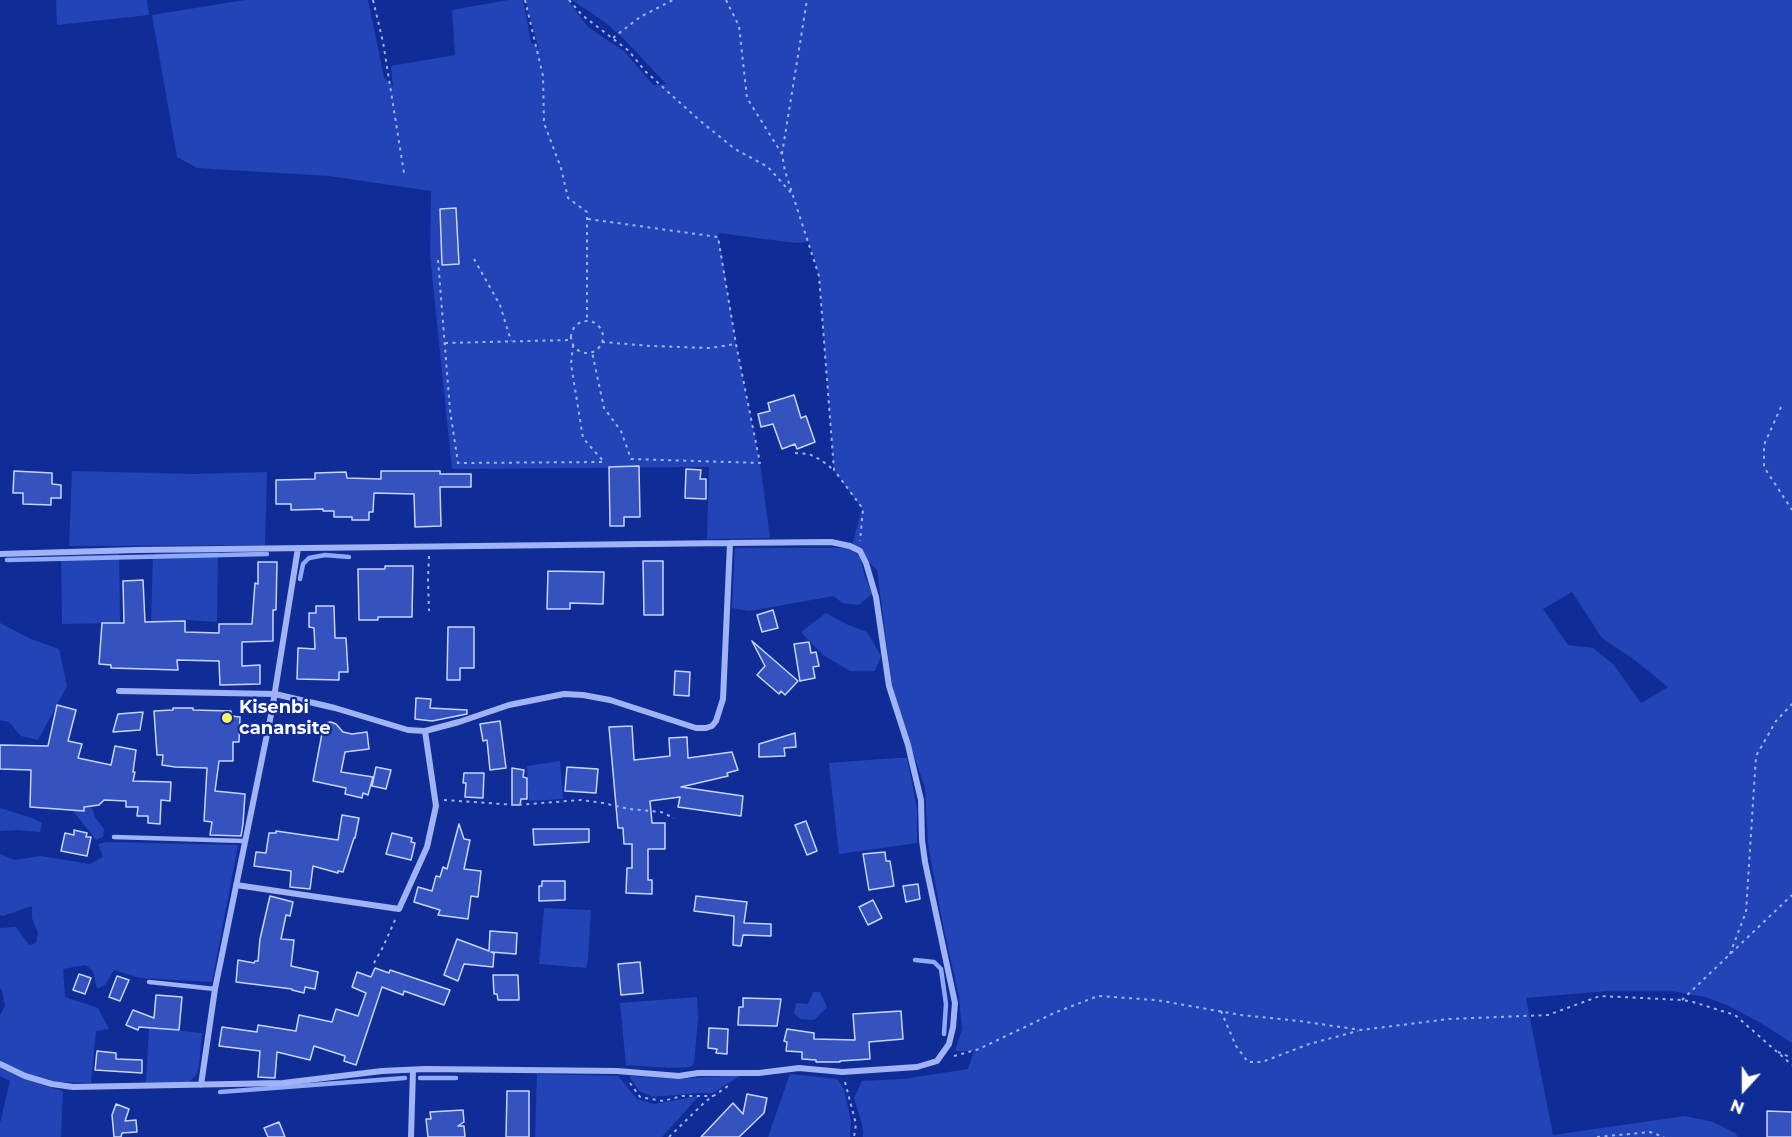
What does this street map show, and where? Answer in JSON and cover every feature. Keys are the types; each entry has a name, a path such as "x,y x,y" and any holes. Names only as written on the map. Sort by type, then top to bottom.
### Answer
{"street":[{"path":"0,554 831,542 850,546 860,551 876,597 889,686 917,777 923,812 922,840 925,862 955,1004 954,1027 949,1044 937,1061 917,1067 842,1072 799,1068 759,1073 698,1073 679,1076 621,1071 413,1070 382,1071 283,1083 73,1087 25,1076 0,1064"},
{"path":"119,691 275,694 335,708 408,730 425,731 508,705 564,694 583,695 610,700 696,728 706,728 712,726 719,716 723,699 730,543"},
{"path":"201,1085 215,989 275,694 298,548"},
{"path":"236,885 399,909 427,847 436,806 425,731"},
{"path":"411,1137 413,1070"}],"lane":[{"path":"114,837 245,841"},
{"path":"149,982 215,989"}],"path":[{"path":"373,0 383,42 404,173"},
{"path":"525,0 543,76 544,123 561,168 568,198 587,212 587,321"},
{"path":"569,0 582,15 629,51 645,70 699,120 735,149 768,167 794,197"},
{"path":"613,38 640,17 673,0"},
{"path":"726,0 739,26 747,98 782,154"},
{"path":"807,0 782,154 785,171 819,276 834,470"},
{"path":"588,219 718,237 736,344 760,463 632,459 621,431 604,408 592,352"},
{"path":"474,259 500,305 511,341"},
{"path":"438,260 450,410 458,463 604,462 583,438 571,364 573,345 571,334 576,325 587,321 598,325 603,336 600,346 592,352 582,352 573,345"},
{"path":"444,343 571,340"},
{"path":"602,342 710,348 736,344"},
{"path":"1781,407 1764,446 1764,467 1792,510"},
{"path":"795,453 810,454 834,470 862,509 860,551"},
{"path":"429,611 430,547"},
{"path":"1730,954 1746,912 1756,756 1776,721 1792,704"},
{"path":"435,799 516,805 581,800 661,812 674,818"},
{"path":"1682,1000 1792,895"},
{"path":"374,963 399,909"},
{"path":"937,1061 979,1049 1054,1013 1098,996 1156,1000 1361,1030"},
{"path":"1221,1011 1236,1046 1248,1062 1262,1062 1309,1044 1361,1030 1449,1018 1548,1015 1600,996 1682,1000 1735,1015 1792,1065"},
{"path":"1775,1050 1792,1058"},
{"path":"621,1071 640,1097 663,1101 682,1096 712,1096"},
{"path":"842,1072 856,1124 854,1137"},
{"path":"669,1137 706,1101 730,1084"},
{"path":"1597,1137 1650,1132 1664,1137"}],"shaded area":[{"path":"56,0 147,0 149,15 57,25"},
{"path":"245,0 368,0 384,77 393,87 391,66 455,55 452,10 508,0 523,0 531,42 539,49 525,0 568,0 588,27 625,52 653,85 666,84 606,23 572,0 1792,0 1792,1043 1727,1005 1705,997 1672,991 1608,991 1526,998 1553,1135 1685,1116 1713,1122 1735,1133 1738,1137 863,1137 863,1128 854,1098 862,1081 903,1079 968,1069 974,1051 955,1051 962,1029 959,997 928,844 925,788 893,693 877,570 852,545 862,509 834,470 819,276 809,242 796,243 718,233 736,344 760,463 770,538 707,539 709,467 452,469 430,255 431,191 329,176 197,168 177,157 152,15","holes":["1572,592 1602,638 1636,661 1668,687 1641,703 1614,665 1593,648 1568,645 1543,609"]},
{"path":"72,471 193,474 267,472 265,545 69,546"},
{"path":"735,548 849,548 860,556 872,594 859,605 842,603 834,596 749,611 732,608"},
{"path":"218,552 217,622 187,620 151,623 153,554"},
{"path":"119,554 120,623 62,624 61,556"},
{"path":"826,613 867,632 881,656 875,671 850,671 823,655 801,632"},
{"path":"0,623 31,639 59,649 67,686 38,740 21,736 9,722 0,720"},
{"path":"907,758 917,809 917,843 839,854 829,763"},
{"path":"560,761 563,799 529,801 527,766"},
{"path":"74,789 90,802 95,817 104,829 103,837 96,840 73,811"},
{"path":"0,808 42,823 40,832 0,831"},
{"path":"107,842 238,845 212,982 140,978 114,970 105,985 97,989 93,971 86,965 63,969 65,997 98,1008 109,1029 96,1031 91,1083 58,1082 33,1075 30,1081 63,1091 61,1137 0,1137 0,1123 10,1081 0,1076 0,1015 5,1006 0,988 0,928 16,927 29,945 36,943 38,933 32,918 32,906 0,915 0,854 14,860 41,856 90,864 103,857 98,844"},
{"path":"544,908 591,910 586,968 539,964"},
{"path":"813,992 820,992 827,1007 814,1020 800,1019 794,1013 796,1003 808,1004"},
{"path":"697,997 698,1018 694,1064 690,1067 671,1068 626,1065 620,1003"},
{"path":"149,1028 202,1033 197,1074 189,1082 146,1082"},
{"path":"537,1074 618,1076 637,1099 654,1104 699,1096 662,1137 535,1137"},
{"path":"790,1074 837,1079 844,1089 851,1121 850,1137 768,1137"},
{"path":"741,1075 713,1093 653,1097 639,1091 629,1076 674,1079"}],"building":[{"path":"456,208 459,264 442,265 440,209"},
{"path":"794,395 801,418 806,416 815,442 797,449 795,444 782,449 773,424 761,427 758,414 770,411 768,403"},
{"path":"639,466 640,517 624,517 624,526 610,526 609,467"},
{"path":"686,469 701,470 700,479 706,479 706,499 685,498"},
{"path":"14,471 52,473 52,484 61,485 61,498 51,498 51,505 23,504 23,493 13,493"},
{"path":"381,471 440,471 440,474 471,474 471,487 440,487 441,526 415,527 414,494 374,493 373,512 369,512 369,520 334,517 334,511 323,511 323,509 291,510 291,504 276,504 276,480 315,479 315,473 346,472 347,478 381,479"},
{"path":"643,561 663,561 663,615 644,615"},
{"path":"258,562 277,562 273,641 242,642 242,666 260,665 260,684 220,685 219,661 177,660 178,670 111,668 111,665 99,664 102,623 124,623 123,581 143,580 145,622 185,621 185,632 219,633 219,624 252,624 255,583 258,584"},
{"path":"385,566 413,566 412,617 378,617 378,620 359,620 358,569 385,569"},
{"path":"548,571 604,572 603,604 570,603 570,609 547,609"},
{"path":"316,606 334,606 335,638 346,638 348,672 339,672 339,680 297,679 298,648 315,649 314,628 309,627 309,613 316,613"},
{"path":"773,610 778,628 762,632 757,615"},
{"path":"448,627 474,627 474,668 460,668 460,680 447,680"},
{"path":"752,641 798,681 785,695 781,691 779,694 757,675 765,666"},
{"path":"809,642 811,653 816,652 819,666 813,667 815,678 800,681 794,644"},
{"path":"675,671 690,672 689,696 674,695"},
{"path":"416,698 431,699 430,708 467,710 467,714 432,721 415,719"},
{"path":"57,705 76,710 68,741 82,744 78,758 111,765 115,746 136,750 133,781 171,782 170,801 161,800 160,824 148,823 148,816 137,816 138,807 126,807 126,801 104,800 99,805 84,807 84,811 30,807 31,770 0,769 0,745 48,746"},
{"path":"173,708 231,711 231,716 240,717 239,742 233,742 233,761 219,761 215,791 245,794 241,836 210,835 212,822 204,821 207,768 162,765 163,755 157,755 154,711 173,710"},
{"path":"143,712 140,730 113,732 118,714"},
{"path":"500,721 506,768 490,770 487,740 483,741 480,724"},
{"path":"331,722 343,732 352,734 367,732 369,749 345,752 341,772 373,777 368,795 363,793 362,798 345,794 346,788 313,781 324,723"},
{"path":"632,726 634,760 670,756 669,738 687,737 688,758 732,752 738,770 727,773 728,776 681,787 743,796 741,816 678,807 680,797 650,801 652,823 665,823 665,849 648,849 648,880 652,880 652,894 626,893 627,868 632,868 632,844 624,844 623,828 618,828 609,727"},
{"path":"795,733 796,747 784,748 785,756 759,757 759,744"},
{"path":"376,767 391,770 386,789 372,786"},
{"path":"567,767 598,769 596,793 565,791"},
{"path":"512,768 524,770 523,777 527,778 527,799 521,799 520,805 512,805"},
{"path":"464,773 484,773 483,798 465,797"},
{"path":"342,815 359,818 355,838 343,872 338,871 338,873 313,866 310,889 290,887 291,871 254,866 256,852 266,853 269,833 276,833 276,831 338,840"},
{"path":"806,821 817,851 807,855 795,825"},
{"path":"459,824 464,839 470,840 464,869 481,871 478,897 471,896 468,919 438,915 440,910 414,902 418,887 432,891 436,876 440,877 443,867 447,869"},
{"path":"533,829 589,829 589,842 534,845"},
{"path":"74,830 87,833 86,837 91,837 87,856 61,851 65,833 74,835"},
{"path":"392,833 412,838 411,842 415,843 411,860 386,854"},
{"path":"885,852 886,861 890,861 894,886 869,890 863,854"},
{"path":"542,881 565,881 565,900 539,901 539,886 542,886"},
{"path":"918,884 920,899 906,902 903,886"},
{"path":"270,896 293,902 290,916 286,915 281,939 294,940 291,966 318,972 315,989 305,987 304,993 292,989 236,982 238,960 254,963 258,961 260,939"},
{"path":"696,896 747,902 744,923 771,924 771,936 743,935 741,946 733,945 734,916 694,911"},
{"path":"873,900 882,918 868,925 859,907"},
{"path":"490,931 517,933 516,954 491,952 494,953 493,967 464,964 458,981 444,975 457,939 489,951"},
{"path":"640,962 643,993 621,995 618,964"},
{"path":"375,968 389,973 390,970 450,990 444,1005 404,991 403,995 382,987 356,1065 344,1061 345,1056 314,1046 310,1060 277,1052 275,1078 258,1077 260,1051 219,1046 222,1027 257,1032 258,1025 296,1031 299,1015 332,1022 336,1009 358,1016 366,993 352,987 357,972 371,977"},
{"path":"79,974 91,978 85,994 73,990"},
{"path":"493,975 518,975 519,1000 498,1000 497,994 494,994"},
{"path":"117,976 129,980 120,1001 109,997"},
{"path":"156,995 182,997 179,1030 139,1027 138,1030 126,1025 133,1010 154,1018"},
{"path":"743,998 781,999 777,1026 738,1025 739,1007 743,1007"},
{"path":"901,1011 903,1039 869,1042 870,1059 816,1062 816,1060 802,1059 802,1052 786,1051 787,1042 784,1041 787,1029 814,1033 814,1039 855,1040 853,1014"},
{"path":"709,1028 728,1029 727,1054 716,1053 717,1049 708,1048"},
{"path":"97,1051 116,1053 116,1059 142,1060 142,1073 95,1070"},
{"path":"507,1091 529,1091 529,1137 506,1137"},
{"path":"747,1094 767,1098 764,1113 739,1137 701,1137 733,1103 743,1114"},
{"path":"116,1104 129,1109 125,1121 136,1120 137,1132 122,1133 121,1137 114,1137 112,1115"},
{"path":"463,1110 464,1122 458,1126 464,1126 465,1137 428,1137 426,1119 431,1119 430,1112"},
{"path":"1767,1111 1792,1112 1792,1137 1767,1137"},
{"path":"279,1122 285,1137 268,1137 264,1128"}],"waterway":[{"path":"7,560 267,554"},
{"path":"300,579 303,564 309,558 325,555 349,557"},
{"path":"915,960 934,962 941,969 946,1004 944,1034"},
{"path":"220,1092 405,1078"},
{"path":"420,1078 456,1078"}],"place":[{"name":"Kisenbi canansite","path":"227,718"}]}
